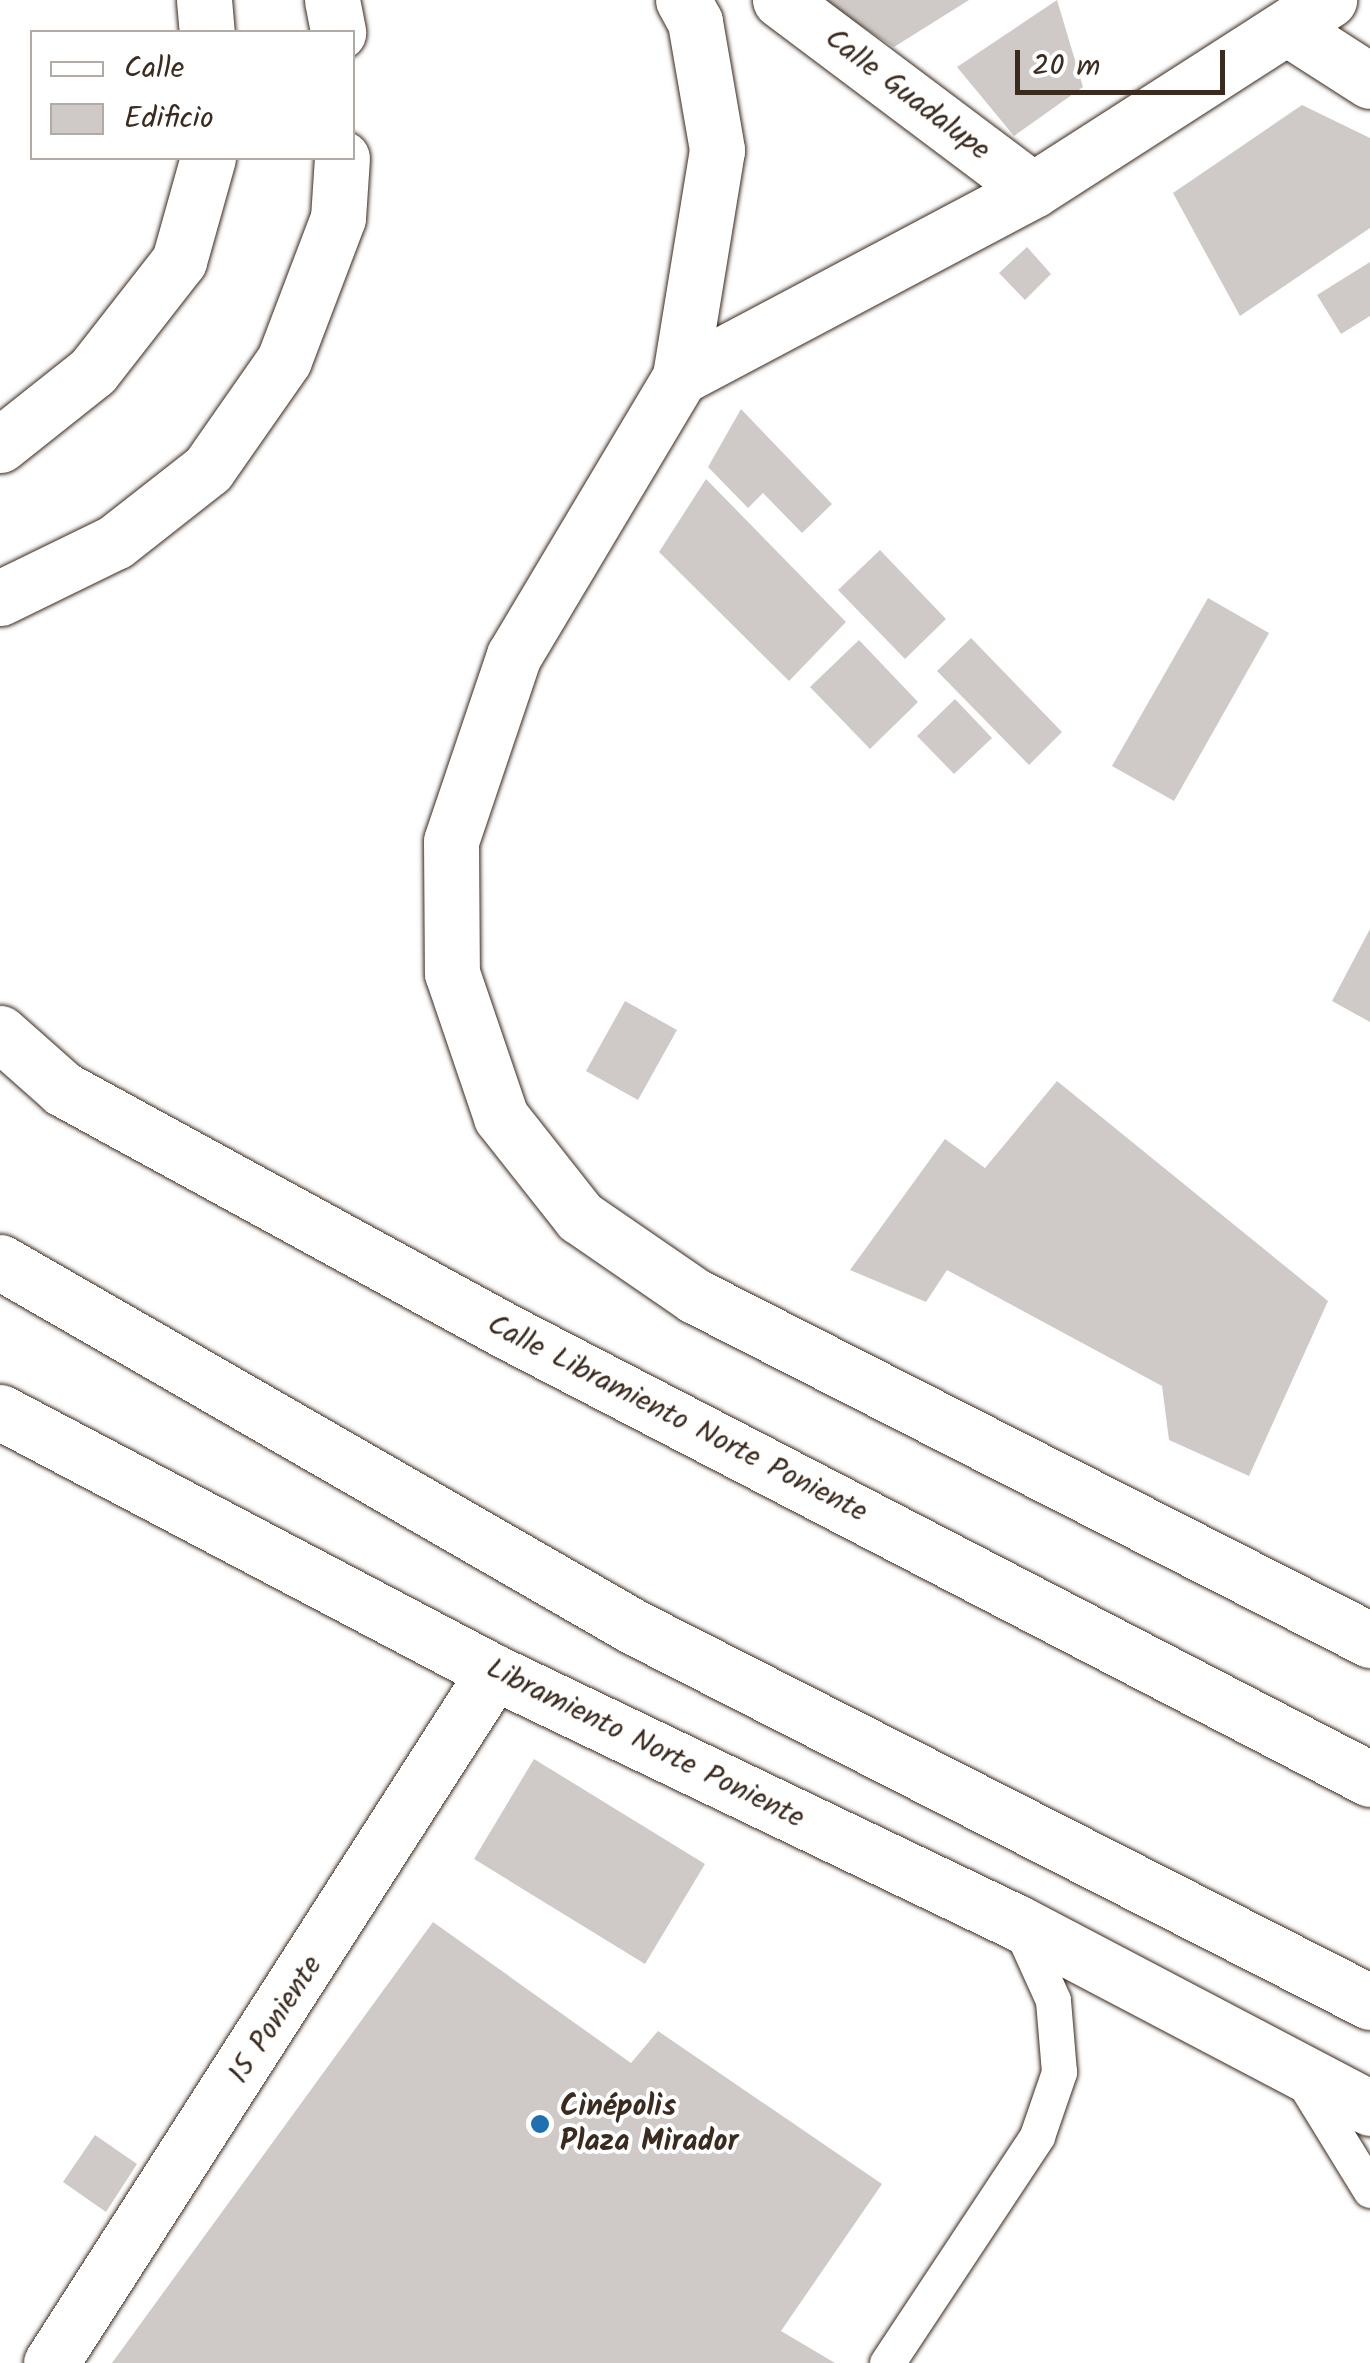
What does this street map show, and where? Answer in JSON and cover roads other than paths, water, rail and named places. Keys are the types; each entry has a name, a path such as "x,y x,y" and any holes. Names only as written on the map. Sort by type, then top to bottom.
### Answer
{"main road":[{"path":"204,0 207,30"},
{"path":"332,0 338,30"},
{"path":"683,0 695,22 717,150 680,376 514,655 452,841 452,973 501,1118 580,1217 695,1296 1370,1640"},
{"name":"Calle Guadalupe","path":"780,0 1034,190"},
{"path":"680,376 1034,190 1309,15 1370,81"},
{"path":"0,445 93,371 179,261 207,160"},
{"path":"0,598 114,542 208,469 284,360 338,218 342,160"},
{"name":"Calle Libramiento Norte Poniente","path":"0,1033 63,1089 472,1313 1370,1779"},
{"path":"0,1262 634,1627 1370,2002"},
{"name":"Libramiento Norte Poniente","path":"0,1412 494,1672 1018,1922 1370,2108"},
{"name":"15 Poniente","path":"51,2363 421,1797 494,1672"}],"lane":[{"path":"887,2363 968,2247 1037,2136 1059,2072 1053,2000 1018,1922"},
{"path":"1294,2067 1370,2190"}],"place":[{"name":"Cinépolis Plaza Mirador","path":"540,2124"}]}
